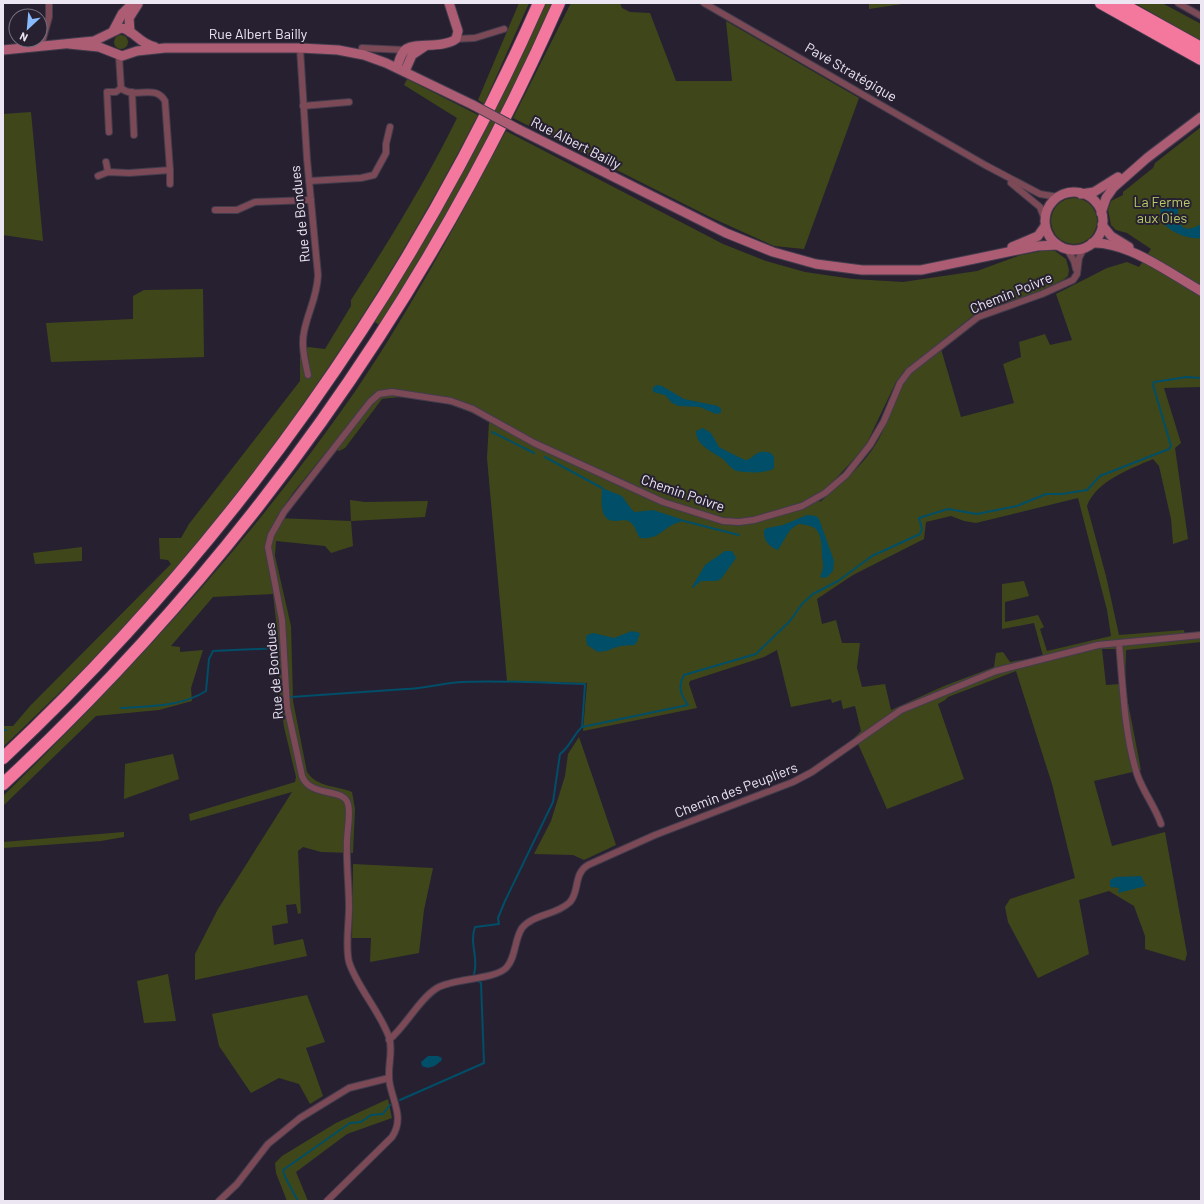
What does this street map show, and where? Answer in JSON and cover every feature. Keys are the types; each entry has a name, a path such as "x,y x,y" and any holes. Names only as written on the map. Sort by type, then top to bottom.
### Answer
{"highway":[{"path":"3,758 96,667 168,587 224,520 306,413 366,324 424,230 484,121 539,3"},
{"path":"3,784 86,704 139,648 213,563 283,474 359,368 405,298 457,209 516,95 559,3"},
{"path":"516,95 535,64 565,3"},
{"path":"1101,3 1201,59"},
{"path":"1120,3 1201,48"}],"main road":[{"path":"116,55 107,44 111,33 122,14 132,3"},
{"path":"130,52 135,45 129,18 139,3"},
{"path":"397,67 405,50 413,46 424,47 448,43 456,39 458,31 449,3"},
{"path":"48,46 94,41 122,28 147,45 165,48"},
{"path":"69,44 99,47 116,55 165,48"},
{"path":"406,71 414,53 424,47"},
{"path":"3,50 22,48"},
{"name":"Rue Albert Bailly","path":"165,48 300,48 344,50 373,58 406,71 708,225 786,256 832,266 893,271 935,268 1046,244 1058,245"},
{"path":"1088,246 1099,235 1102,225 1101,213 1106,198 1111,190 1147,158 1201,117"},
{"path":"1147,158 1097,190 1089,193 1068,193 1058,197 1048,209 1045,223 1050,238 1058,245 1067,249 1076,250 1088,246 1111,244 1148,260"},
{"path":"1079,194 1093,200 1101,213"},
{"name":"Rue Albert Bailly","path":"973,260 1028,241 1040,234 1045,223"},
{"path":"1102,225 1111,236 1201,291"}],"street":[{"path":"48,21 49,3"},
{"name":"Pavé Stratégique","path":"704,3 985,165 1040,194 1058,197"},
{"path":"1178,3 1185,5 1201,16"},
{"path":"456,39 475,38 504,30"},
{"name":"Rue de Bondues","path":"300,48 302,106 318,275 316,294 304,336 304,354 308,375"},
{"path":"362,48 405,50"},
{"path":"116,55 121,88"},
{"path":"121,88 132,92 156,92 163,96 165,101 170,184"},
{"path":"109,132 107,92 116,92 121,88"},
{"path":"132,92 134,135"},
{"path":"341,95 342,103"},
{"path":"302,106 349,102"},
{"path":"309,181 361,178 374,174 386,153 386,144 390,127"},
{"path":"106,162 108,172"},
{"name":"Pavé Stratégique","path":"985,165 1034,202 1042,211 1045,223"},
{"path":"98,176 108,172 135,173 170,170"},
{"path":"215,210 236,210 256,202 311,200"},
{"name":"Chemin Poivre","path":"379,394 399,392 457,403 480,413 534,444 657,499 717,519 744,522 802,506 820,497 835,485 870,445 884,421 898,388 907,373 967,324 988,312 1036,296 1071,281 1077,274 1079,258 1088,246"},
{"name":"Chemin Poivre","path":"1067,249 1075,266 1075,276 1071,281"},
{"name":"Rue de Bondues","path":"379,394 370,402 284,512 271,535 268,547 282,620 287,707 302,776 308,786 342,796 348,805 346,851 349,906 349,958 353,970 380,1016 390,1040"},
{"name":"Chemin des Peupliers","path":"390,1040 404,1026 428,996 438,988 451,983 496,973 506,968 510,963 518,936 524,926 568,904 574,896 579,873 588,865 655,835 793,782 812,772 898,712 942,692 996,671 1098,645 1201,635"},
{"path":"1119,643 1132,752 1143,788 1156,809 1161,824"},
{"path":"327,1201 388,1141 396,1130 399,1116 389,1078 390,1040"},
{"path":"219,1201 237,1184 268,1144 300,1118 344,1090 389,1078"}],"green space":[{"path":"519,3 529,3 484,104 478,100"},
{"path":"544,3 554,3 480,159 381,326 373,321"},
{"path":"571,3 620,3 622,8 630,12 650,13 676,81 732,81 726,21 859,98 804,249 774,246 712,218 513,118"},
{"path":"869,3 909,3 869,9"},
{"path":"1135,3 1162,3 1201,24 1201,41"},
{"path":"118,35 124,35 128,39 128,45 124,49 118,49 114,45 114,39"},
{"path":"407,79 478,115 408,243 330,366 244,484 199,541 116,635 3,747 3,726 13,726 30,706 171,564 168,560 160,559 159,538 181,538 189,524 300,381 300,355 308,347 325,349 351,306 351,300 420,188 457,118 404,85"},
{"path":"31,112 43,241 3,235 3,114"},
{"name":"La Ferme aux Oies","path":"1201,127 1201,387 1164,388 1181,443 1175,448 1188,539 1173,544 1171,519 1159,466 1153,459 1124,472 1106,483 1091,497 1087,506 1106,576 1119,635 1184,630 1185,636 1201,631 1201,642 1126,650 1125,687 1141,770 1094,781 1112,846 1165,832 1187,954 1185,961 1145,949 1145,936 1134,906 1109,891 1079,900 1089,954 1038,978 1008,922 1005,907 1010,899 1075,878 1052,784 1016,671 948,697 938,704 964,779 887,809 855,737 861,731 855,706 843,709 841,700 832,703 831,699 791,707 777,650 764,657 690,681 689,684 697,708 583,731 587,683 507,681 487,458 489,422 477,415 437,401 409,397 382,399 345,448 339,451 331,446 293,493 276,518 351,521 353,546 331,553 325,546 276,541 275,556 291,626 293,701 307,772 316,781 322,784 352,792 355,809 353,853 321,852 303,847 298,851 301,913 298,914 296,904 286,905 288,923 272,926 274,945 303,939 307,956 195,980 195,954 218,909 292,792 190,821 189,814 295,782 296,777 284,727 279,690 279,647 273,594 213,597 171,646 180,647 180,652 203,650 191,688 192,701 159,710 96,716 3,806 3,796 98,701 188,603 232,552 315,447 354,393 395,329 470,198 506,131 723,244 766,261 805,272 853,279 903,282 977,271 1021,255 1047,250 1055,251 1066,259 1069,270 1068,276 1063,280 1031,295 975,314 904,371 896,382 865,447 818,498 820,502 854,471 872,450 882,433 900,389 908,376 941,349 961,417 1014,403 1003,364 1021,357 1019,342 1045,334 1050,345 1072,340 1056,294 1107,268 1127,262 1139,267 1151,249 1127,233 1116,230 1111,225 1108,210 1111,201 1123,195 1123,192 1153,168 1155,163","holes":["1078,498 1107,610 1111,636 1047,651 1040,629 1044,627 1038,615 1005,622 1005,602 1029,596 1024,581 1002,584 1002,629 1034,623 1043,656 1010,662 1003,652 996,653 994,667 944,686 891,710 885,684 862,687 857,668 860,643 842,643 836,620 822,624 817,599 853,575 924,539 926,522 951,516 964,521 976,523","1102,649 1117,649 1120,684 1106,685"]},
{"path":"1070,198 1078,198 1087,202 1093,208 1097,221 1093,234 1087,240 1078,244 1070,244 1061,240 1055,234 1051,225 1051,217 1055,208 1061,202"},
{"path":"203,289 204,357 51,362 46,323 133,319 133,296 144,290"},
{"path":"350,500 365,502 428,501 425,517 351,521"},
{"path":"82,547 82,561 35,564 33,553"},
{"path":"579,737 616,845 584,860 573,855 534,854 551,821 565,776 568,754"},
{"path":"173,754 179,779 124,799 125,764"},
{"path":"124,832 124,837 101,841 3,848 3,842"},
{"path":"353,864 433,868 424,910 419,953 370,962 371,938 352,938"},
{"path":"168,974 176,1021 144,1023 137,981"},
{"path":"307,995 325,1042 306,1048 323,1096 310,1104 299,1084 279,1078 251,1093 219,1046 212,1014"},
{"path":"388,1099 392,1118 347,1134 296,1172 308,1201 287,1201 276,1173 275,1163 282,1156 336,1123"}],"water":[{"path":"1173,201 1179,204 1178,217 1181,226 1189,229 1201,224 1201,238 1180,235 1167,227 1160,215 1161,208"},
{"path":"657,385 662,386 684,399 718,406 721,409 721,413 716,414 700,407 679,406 672,403 665,395 653,392 653,387"},
{"path":"703,428 711,433 719,447 745,460 761,452 771,453 774,457 774,468 771,470 755,472 734,470 723,459 706,448 699,440 696,431"},
{"path":"602,488 622,496 635,512 653,510 681,519 680,522 670,526 653,537 640,538 634,525 630,522 625,520 610,520 606,517 602,509"},
{"path":"807,515 816,516 819,519 834,561 833,571 826,578 820,577 823,567 820,536 811,526 798,524 790,530 778,550 769,545 764,537 764,530 767,528 783,525"},
{"path":"725,551 732,551 736,558 721,579 716,581 701,581 693,588 692,587 705,565"},
{"path":"632,631 640,633 637,642 634,645 620,646 598,652 587,645 587,635 593,633 614,638"},
{"path":"1141,876 1146,886 1118,893 1119,888 1110,887 1110,880 1116,877"},
{"path":"428,1056 438,1056 442,1058 437,1064 428,1068 422,1066 421,1062"}],"waterway":[{"path":"474,974 475,962 473,933 475,927 499,924 498,918 505,901 553,802 560,754 582,727 688,705 681,690 681,683 684,675 756,654 790,621 802,604 813,594 838,581 872,556 920,534 922,529 919,518 948,509 977,514 1017,506 1046,494 1062,494 1087,490 1100,476 1169,449 1171,446 1153,385 1154,382 1187,377 1201,378"},
{"path":"492,432 534,453"},
{"path":"545,457 602,488"},
{"path":"680,520 739,535"},
{"path":"121,708 176,703 206,691 209,659 213,651 280,648"},
{"path":"291,697 413,689 476,681 585,684 582,727"},
{"path":"400,1100 484,1063 481,983 476,980"},
{"path":"298,1201 286,1179 283,1170 350,1123 361,1122 371,1115 383,1114 390,1105"}]}
